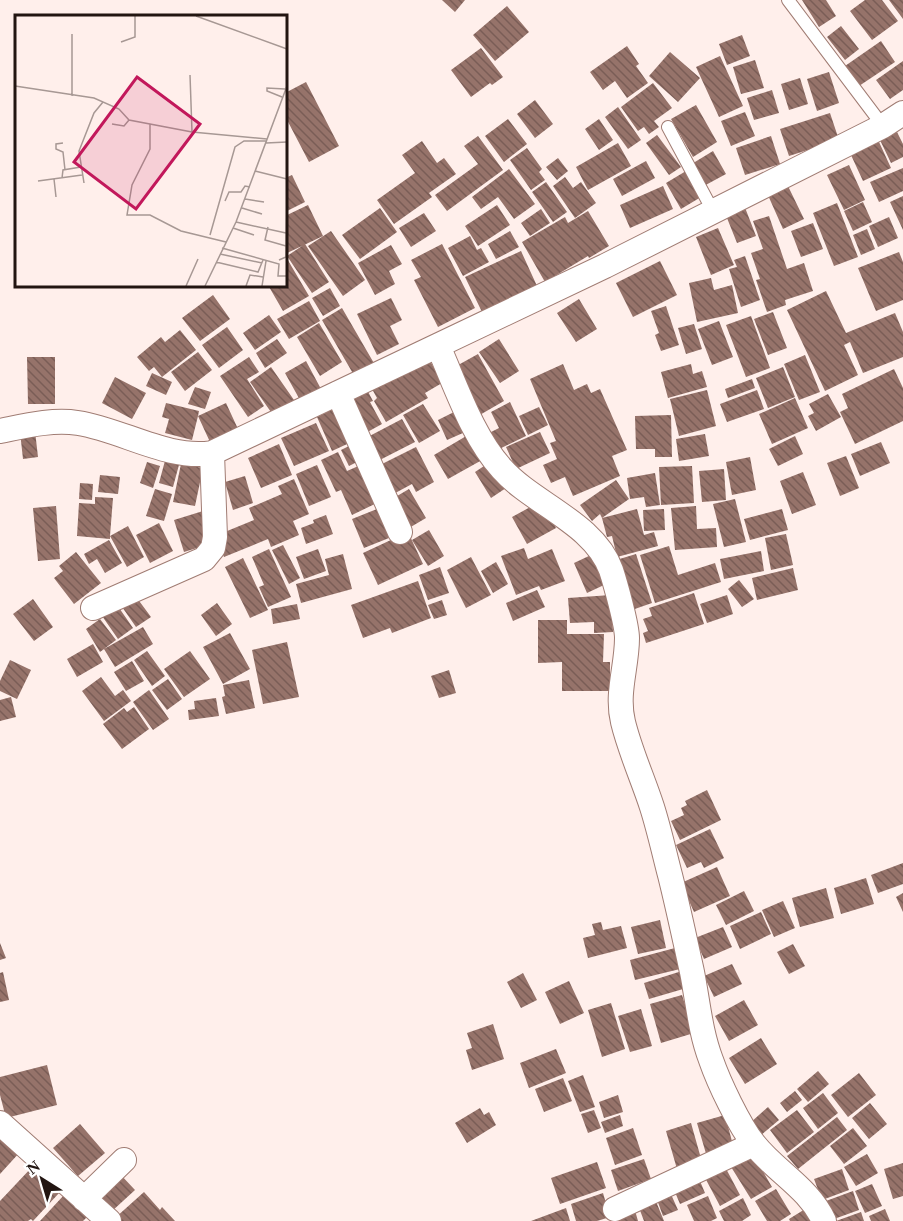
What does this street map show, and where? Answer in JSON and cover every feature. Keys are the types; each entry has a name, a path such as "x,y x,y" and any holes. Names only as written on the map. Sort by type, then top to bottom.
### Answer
{"street":[{"path":"0,430 46,423 77,423 172,451 195,456 212,453 606,266 893,119"},
{"path":"438,345 482,443 500,467 510,478 577,527 600,550 611,570 627,637 619,699 623,722 652,808 670,877 692,972 702,1033 730,1102 754,1144 815,1203 824,1221"},
{"path":"338,393 400,532"},
{"path":"93,608 204,559 213,548 215,530 212,453"},
{"path":"0,1123 107,1220"},
{"path":"615,1209 754,1144"},
{"path":"84,1199 124,1160"}],"lane":[{"path":"788,0 893,119"},
{"path":"668,127 713,211"}],"building":[{"path":"442,0 465,0 455,12"},
{"path":"802,0 826,0 836,16 819,27"},
{"path":"865,0 882,0 898,21 872,40 850,11"},
{"path":"889,0 903,0 903,19"},
{"path":"507,6 529,32 495,61 473,35"},
{"path":"841,26 859,49 845,60 827,37"},
{"path":"742,35 750,56 727,65 719,44"},
{"path":"881,41 895,62 859,86 845,66"},
{"path":"627,46 639,64 636,66 648,83 627,98 615,81 603,90 590,72"},
{"path":"481,48 503,77 492,85 490,83 471,97 451,70"},
{"path":"670,52 700,78 678,102 649,76"},
{"path":"720,56 743,106 719,117 696,67"},
{"path":"755,60 764,88 741,94 733,67"},
{"path":"903,61 903,90 890,99 876,80"},
{"path":"829,72 839,103 817,111 807,79"},
{"path":"800,78 808,104 789,110 781,84"},
{"path":"306,82 339,146 309,162 286,118 286,92"},
{"path":"653,83 672,108 654,121 659,127 649,134 644,127 638,131 621,107"},
{"path":"772,90 779,113 754,120 747,98"},
{"path":"535,100 553,124 535,138 517,114"},
{"path":"696,105 717,142 693,157 671,119"},
{"path":"618,107 641,140 628,149 605,117"},
{"path":"745,112 755,136 731,146 721,121"},
{"path":"830,113 839,140 789,156 780,129"},
{"path":"508,119 527,144 504,162 485,136"},
{"path":"599,119 613,140 599,150 585,129"},
{"path":"897,132 903,144 903,157 891,163 880,140"},
{"path":"657,135 681,167 669,175 646,143"},
{"path":"478,136 503,170 447,211 435,195 478,164 464,146"},
{"path":"771,136 780,164 745,175 736,148"},
{"path":"422,141 437,163 444,158 456,174 429,193 432,197 394,224 377,200 415,173 402,155"},
{"path":"879,142 891,168 863,181 851,155"},
{"path":"618,143 631,166 588,190 576,167"},
{"path":"527,148 542,169 539,172 545,180 531,190 510,160"},
{"path":"713,151 726,174 702,187 690,165"},
{"path":"558,158 568,171 557,180 546,167"},
{"path":"646,161 655,178 622,196 613,179"},
{"path":"849,165 865,200 844,210 827,175"},
{"path":"903,168 903,191 879,202 870,182"},
{"path":"509,169 535,204 514,219 498,197 481,209 472,197"},
{"path":"686,171 701,197 681,209 666,183"},
{"path":"292,175 305,202 286,212 286,178"},
{"path":"565,177 573,188 581,182 596,203 575,218 553,186"},
{"path":"546,182 567,212 553,222 532,192"},
{"path":"787,184 804,219 783,229 767,193"},
{"path":"663,186 673,209 630,228 620,205"},
{"path":"903,196 903,230 890,202"},
{"path":"863,202 872,222 853,231 844,211"},
{"path":"837,203 858,257 834,266 813,213"},
{"path":"308,205 323,236 286,254 286,216"},
{"path":"497,205 510,225 478,246 465,226"},
{"path":"744,205 756,236 737,243 725,213"},
{"path":"380,208 397,232 360,259 342,235"},
{"path":"541,209 550,223 530,236 521,223"},
{"path":"588,211 609,246 545,282 522,242 565,217 568,223"},
{"path":"424,213 436,231 411,247 399,228"},
{"path":"769,216 787,269 804,263 813,291 785,300 786,305 767,312 756,280 760,279 751,253 763,249 753,221"},
{"path":"889,217 898,238 878,247 869,226"},
{"path":"813,223 823,249 801,257 791,231"},
{"path":"718,228 734,265 711,275 696,237"},
{"path":"867,229 875,249 861,255 853,235"},
{"path":"331,231 365,280 343,296 308,246"},
{"path":"510,231 519,247 496,259 488,244"},
{"path":"470,236 477,250 481,248 489,262 463,276 448,248"},
{"path":"305,244 329,282 312,293 287,256"},
{"path":"442,244 475,308 438,327 414,280 421,277 411,260"},
{"path":"391,245 402,264 389,271 395,284 375,295 358,263"},
{"path":"521,251 537,286 482,312 465,277"},
{"path":"899,252 903,262 903,300 876,311 858,268"},
{"path":"745,256 760,300 741,307 729,269 737,267 734,260"},
{"path":"286,257 309,296 283,311 269,286 286,286"},
{"path":"660,261 677,295 633,317 616,283"},
{"path":"711,278 714,290 732,285 738,313 697,322 689,283"},
{"path":"330,288 340,306 323,316 312,298"},
{"path":"826,291 846,333 895,313 903,332 903,357 863,373 850,342 844,345 858,375 825,391 787,310"},
{"path":"213,295 230,319 200,341 182,318"},
{"path":"391,298 402,320 390,326 399,344 377,355 357,314"},
{"path":"579,299 597,329 576,342 557,313"},
{"path":"309,301 320,321 289,339 277,319"},
{"path":"666,306 679,345 661,351 655,335 659,333 651,311"},
{"path":"342,308 375,365 355,377 322,320"},
{"path":"773,312 787,348 768,355 754,319"},
{"path":"269,315 281,332 255,350 243,333"},
{"path":"751,316 770,368 746,377 726,325"},
{"path":"719,321 733,357 712,365 698,329"},
{"path":"319,323 342,362 320,376 297,337"},
{"path":"694,324 702,349 686,354 678,328"},
{"path":"227,327 243,350 219,368 202,345"},
{"path":"180,330 196,350 162,377 154,367 149,371 137,357 161,337 165,342"},
{"path":"277,339 287,353 265,368 256,353"},
{"path":"499,339 519,371 500,383 479,352"},
{"path":"198,352 212,370 185,391 171,372"},
{"path":"478,354 504,401 478,416 451,369"},
{"path":"805,355 820,392 799,400 784,364"},
{"path":"27,357 55,357 55,404 28,404"},
{"path":"249,357 259,372 247,379 264,406 248,417 220,376"},
{"path":"428,357 442,383 425,393 428,398 386,422 374,401 377,398 372,389"},
{"path":"306,361 321,389 300,400 285,373"},
{"path":"563,364 574,390 587,384 591,393 600,389 627,450 612,456 620,476 573,496 565,477 551,483 543,465 557,459 550,443 556,441 530,379"},
{"path":"691,364 693,374 702,371 707,387 668,398 661,372"},
{"path":"271,367 294,400 273,415 250,382"},
{"path":"783,367 795,397 768,408 756,378"},
{"path":"894,369 903,388 903,421 855,444 840,412 848,408 842,394"},
{"path":"152,373 172,382 166,395 146,386"},
{"path":"115,377 146,393 132,419 102,403"},
{"path":"752,379 755,388 728,398 725,389"},
{"path":"195,387 211,392 205,409 188,404"},
{"path":"366,388 373,401 370,402 382,424 362,435 342,401"},
{"path":"707,390 716,426 679,436 670,399"},
{"path":"757,390 764,409 727,422 720,404"},
{"path":"828,394 841,417 816,431 808,416 814,413 809,404"},
{"path":"795,398 808,428 772,444 759,414"},
{"path":"510,402 526,436 495,451 487,434 499,428 491,412"},
{"path":"166,403 199,411 192,440 165,433 169,419 162,417"},
{"path":"226,403 238,429 210,442 198,416"},
{"path":"423,404 440,431 419,443 403,415"},
{"path":"342,405 358,439 332,451 317,417"},
{"path":"539,407 548,425 528,435 519,416"},
{"path":"462,408 472,429 447,440 438,420"},
{"path":"671,415 672,457 655,457 655,449 636,449 635,416"},
{"path":"402,419 415,442 372,464 360,441"},
{"path":"316,423 329,451 294,466 281,438"},
{"path":"35,431 38,457 23,459 20,432"},
{"path":"540,432 550,453 516,469 506,447"},
{"path":"705,434 709,456 679,461 676,439"},
{"path":"468,435 482,460 448,479 434,455"},
{"path":"795,436 803,454 778,466 769,449"},
{"path":"357,442 365,458 349,466 341,450"},
{"path":"881,442 890,463 860,476 851,454"},
{"path":"279,444 292,475 261,488 248,458"},
{"path":"416,447 434,482 416,492 412,484 386,498 372,469"},
{"path":"338,452 347,471 363,464 381,501 352,515 341,490 336,492 321,460"},
{"path":"846,456 859,488 840,496 827,463"},
{"path":"166,457 180,461 173,487 159,483"},
{"path":"750,457 756,490 732,495 726,462"},
{"path":"493,460 509,486 491,498 475,472"},
{"path":"147,462 160,466 153,488 140,483"},
{"path":"181,464 203,468 195,506 173,502"},
{"path":"317,465 331,497 309,506 296,474"},
{"path":"692,466 694,503 661,505 659,467"},
{"path":"724,469 726,500 702,502 699,471"},
{"path":"803,472 816,505 792,514 780,481"},
{"path":"655,473 660,505 646,507 644,497 630,499 627,478"},
{"path":"100,475 120,477 118,494 98,492"},
{"path":"245,476 253,503 233,510 225,482"},
{"path":"294,479 309,514 293,521 299,535 271,547 268,539 224,557 215,536 254,520 249,508 282,494 278,486"},
{"path":"616,480 629,499 602,518 600,514 592,521 580,505"},
{"path":"80,483 93,484 92,500 79,499"},
{"path":"155,489 172,494 164,521 146,516"},
{"path":"409,489 426,518 409,528 392,499"},
{"path":"95,497 113,498 110,539 77,536 79,503 95,504"},
{"path":"735,499 746,542 724,547 713,504"},
{"path":"534,505 540,516 547,512 556,528 527,544 512,517"},
{"path":"56,506 60,559 38,561 33,508"},
{"path":"696,506 697,529 716,528 717,547 675,550 671,508"},
{"path":"377,509 389,538 364,548 352,519"},
{"path":"637,509 644,535 654,532 658,546 617,557 612,536 607,537 602,518"},
{"path":"664,509 665,530 644,531 643,510"},
{"path":"782,509 788,530 750,540 744,519"},
{"path":"203,511 213,543 184,552 174,520"},
{"path":"326,515 333,534 306,544 301,528"},
{"path":"159,523 173,551 150,563 136,535"},
{"path":"128,526 144,557 127,567 110,536"},
{"path":"429,530 444,556 428,566 412,540"},
{"path":"408,532 423,564 378,585 363,553"},
{"path":"786,534 793,565 771,570 765,538"},
{"path":"109,540 122,563 105,573 97,559 89,564 84,554"},
{"path":"283,545 300,578 289,584 272,550"},
{"path":"669,546 678,575 715,563 721,582 655,603 640,555"},
{"path":"524,548 528,559 552,549 565,581 541,590 539,586 516,595 501,556"},
{"path":"269,549 291,597 268,607 259,587 264,585 252,557"},
{"path":"318,549 326,571 304,579 296,557"},
{"path":"761,551 764,571 724,579 720,559"},
{"path":"76,552 101,583 74,604 54,578 63,571 59,566"},
{"path":"343,554 352,589 301,603 296,584 329,575 325,559"},
{"path":"636,554 652,603 629,611 613,561"},
{"path":"591,555 604,585 587,593 574,563"},
{"path":"471,557 491,595 466,608 447,570"},
{"path":"243,558 268,610 250,618 225,567"},
{"path":"496,562 508,584 493,593 481,571"},
{"path":"440,567 449,593 428,600 419,575"},
{"path":"793,568 798,590 757,600 752,578"},
{"path":"739,580 754,599 742,607 728,589"},
{"path":"418,581 431,618 392,633 390,628 363,638 351,605"},
{"path":"537,590 545,607 513,621 506,603"},
{"path":"694,593 704,624 646,643 643,633 648,631 643,619 652,616 649,608"},
{"path":"134,594 151,617 136,627 120,604"},
{"path":"611,595 613,632 594,633 594,622 570,623 568,598"},
{"path":"727,595 733,614 707,623 700,604"},
{"path":"33,599 53,627 34,641 13,614"},
{"path":"442,600 447,615 434,619 428,605"},
{"path":"115,602 133,628 118,639 100,613"},
{"path":"217,603 232,624 216,636 201,615"},
{"path":"297,604 300,619 273,624 271,609"},
{"path":"100,619 116,640 100,652 86,629"},
{"path":"538,620 567,620 567,634 604,634 603,662 610,662 610,691 562,691 562,662 538,663"},
{"path":"143,627 153,644 115,667 104,649"},
{"path":"230,633 250,669 223,684 203,647"},
{"path":"287,642 299,697 263,704 252,650"},
{"path":"93,644 103,662 77,677 67,659"},
{"path":"147,651 165,676 152,686 134,660"},
{"path":"190,651 210,679 184,697 164,669"},
{"path":"10,660 31,670 17,699 0,691 0,681"},
{"path":"132,661 144,681 126,691 114,672"},
{"path":"449,670 456,693 439,698 431,676"},
{"path":"101,677 115,696 123,690 131,701 104,721 82,691"},
{"path":"168,679 182,699 167,710 152,690"},
{"path":"249,680 255,708 226,714 222,697 225,696 223,685"},
{"path":"149,690 169,719 153,730 133,702"},
{"path":"11,697 16,717 0,721 0,700"},
{"path":"216,698 219,716 189,720 188,710 195,709 194,701"},
{"path":"134,707 149,729 122,749 103,724 124,708 127,712"},
{"path":"707,790 721,820 680,840 671,821 684,815 681,808 687,805 685,801"},
{"path":"710,829 724,858 704,868 701,862 687,868 676,845"},
{"path":"903,863 903,884 878,893 871,875"},
{"path":"717,867 730,896 694,912 681,883"},
{"path":"866,878 874,904 841,914 834,888"},
{"path":"826,888 834,918 800,927 792,898"},
{"path":"744,891 754,911 726,925 716,905"},
{"path":"903,893 903,912 896,897"},
{"path":"783,901 795,928 774,937 762,910"},
{"path":"761,912 771,934 740,949 730,926"},
{"path":"660,920 666,948 638,954 631,927"},
{"path":"601,922 603,930 621,926 627,948 588,958 583,938 595,935 592,924"},
{"path":"723,927 732,947 704,959 695,938"},
{"path":"0,943 6,958 0,960"},
{"path":"793,944 805,966 789,974 777,952"},
{"path":"675,948 680,969 635,980 630,960"},
{"path":"732,964 742,984 714,997 704,976"},
{"path":"685,970 690,987 649,999 644,983"},
{"path":"3,972 9,1000 0,1002 0,973"},
{"path":"523,973 537,1000 521,1008 507,982"},
{"path":"569,981 584,1013 560,1024 545,992"},
{"path":"682,995 694,1033 661,1043 650,1004"},
{"path":"744,1000 758,1025 729,1041 715,1016"},
{"path":"611,1003 625,1049 602,1057 588,1010"},
{"path":"641,1009 652,1046 630,1052 618,1016"},
{"path":"493,1024 504,1059 472,1070 466,1050 472,1048 467,1033"},
{"path":"761,1038 777,1064 745,1084 729,1058"},
{"path":"556,1049 566,1073 529,1088 520,1063"},
{"path":"47,1065 57,1105 6,1118 0,1095 0,1077"},
{"path":"818,1071 829,1084 808,1102 797,1089"},
{"path":"859,1073 876,1095 848,1117 831,1095"},
{"path":"583,1075 595,1107 580,1112 568,1081"},
{"path":"563,1078 572,1101 544,1112 535,1089"},
{"path":"795,1091 802,1100 787,1112 780,1103"},
{"path":"823,1093 838,1113 818,1129 803,1108"},
{"path":"618,1095 623,1112 604,1118 599,1102"},
{"path":"870,1103 887,1124 869,1139 852,1118"},
{"path":"768,1107 779,1120 760,1136 750,1123"},
{"path":"480,1108 484,1115 489,1112 496,1125 467,1143 455,1123"},
{"path":"594,1110 601,1128 588,1133 581,1114"},
{"path":"797,1110 814,1132 787,1153 770,1130"},
{"path":"620,1115 623,1126 605,1133 601,1122"},
{"path":"725,1115 734,1149 707,1157 697,1123"},
{"path":"837,1117 847,1130 798,1169 787,1156"},
{"path":"691,1123 702,1162 677,1169 666,1131"},
{"path":"80,1124 105,1153 78,1176 53,1148"},
{"path":"633,1128 642,1155 615,1165 606,1138"},
{"path":"853,1128 867,1146 844,1164 830,1146"},
{"path":"0,1133 20,1152 0,1174"},
{"path":"750,1149 772,1187 751,1199 728,1162"},
{"path":"867,1154 878,1173 856,1186 844,1167"},
{"path":"644,1159 651,1179 618,1191 611,1170"},
{"path":"597,1162 606,1188 560,1204 551,1178"},
{"path":"723,1163 740,1195 720,1206 703,1174"},
{"path":"903,1163 903,1196 893,1199 884,1169"},
{"path":"33,1166 60,1192 33,1221 31,1219 28,1221 0,1221 0,1201"},
{"path":"842,1169 849,1190 822,1200 814,1179"},
{"path":"119,1173 135,1190 111,1212 96,1195"},
{"path":"697,1174 705,1193 680,1204 672,1185"},
{"path":"872,1184 882,1206 865,1213 855,1191"},
{"path":"776,1189 791,1214 780,1221 767,1221 755,1201"},
{"path":"853,1191 859,1210 834,1219 826,1201"},
{"path":"144,1192 160,1210 162,1207 175,1221 118,1221 115,1218"},
{"path":"670,1192 678,1210 663,1216 656,1197"},
{"path":"603,1193 610,1217 597,1221 576,1221 571,1204"},
{"path":"64,1195 87,1217 83,1221 40,1221"},
{"path":"708,1196 717,1218 711,1221 694,1221 687,1205"},
{"path":"743,1198 751,1215 742,1221 724,1221 719,1211"},
{"path":"655,1199 664,1221 644,1221 638,1205"},
{"path":"810,1206 814,1221 790,1221 789,1219"},
{"path":"634,1207 638,1221 619,1221 617,1213"},
{"path":"566,1208 570,1221 531,1221"},
{"path":"885,1209 890,1221 871,1221 869,1216"},
{"path":"861,1212 864,1221 836,1221"}]}
